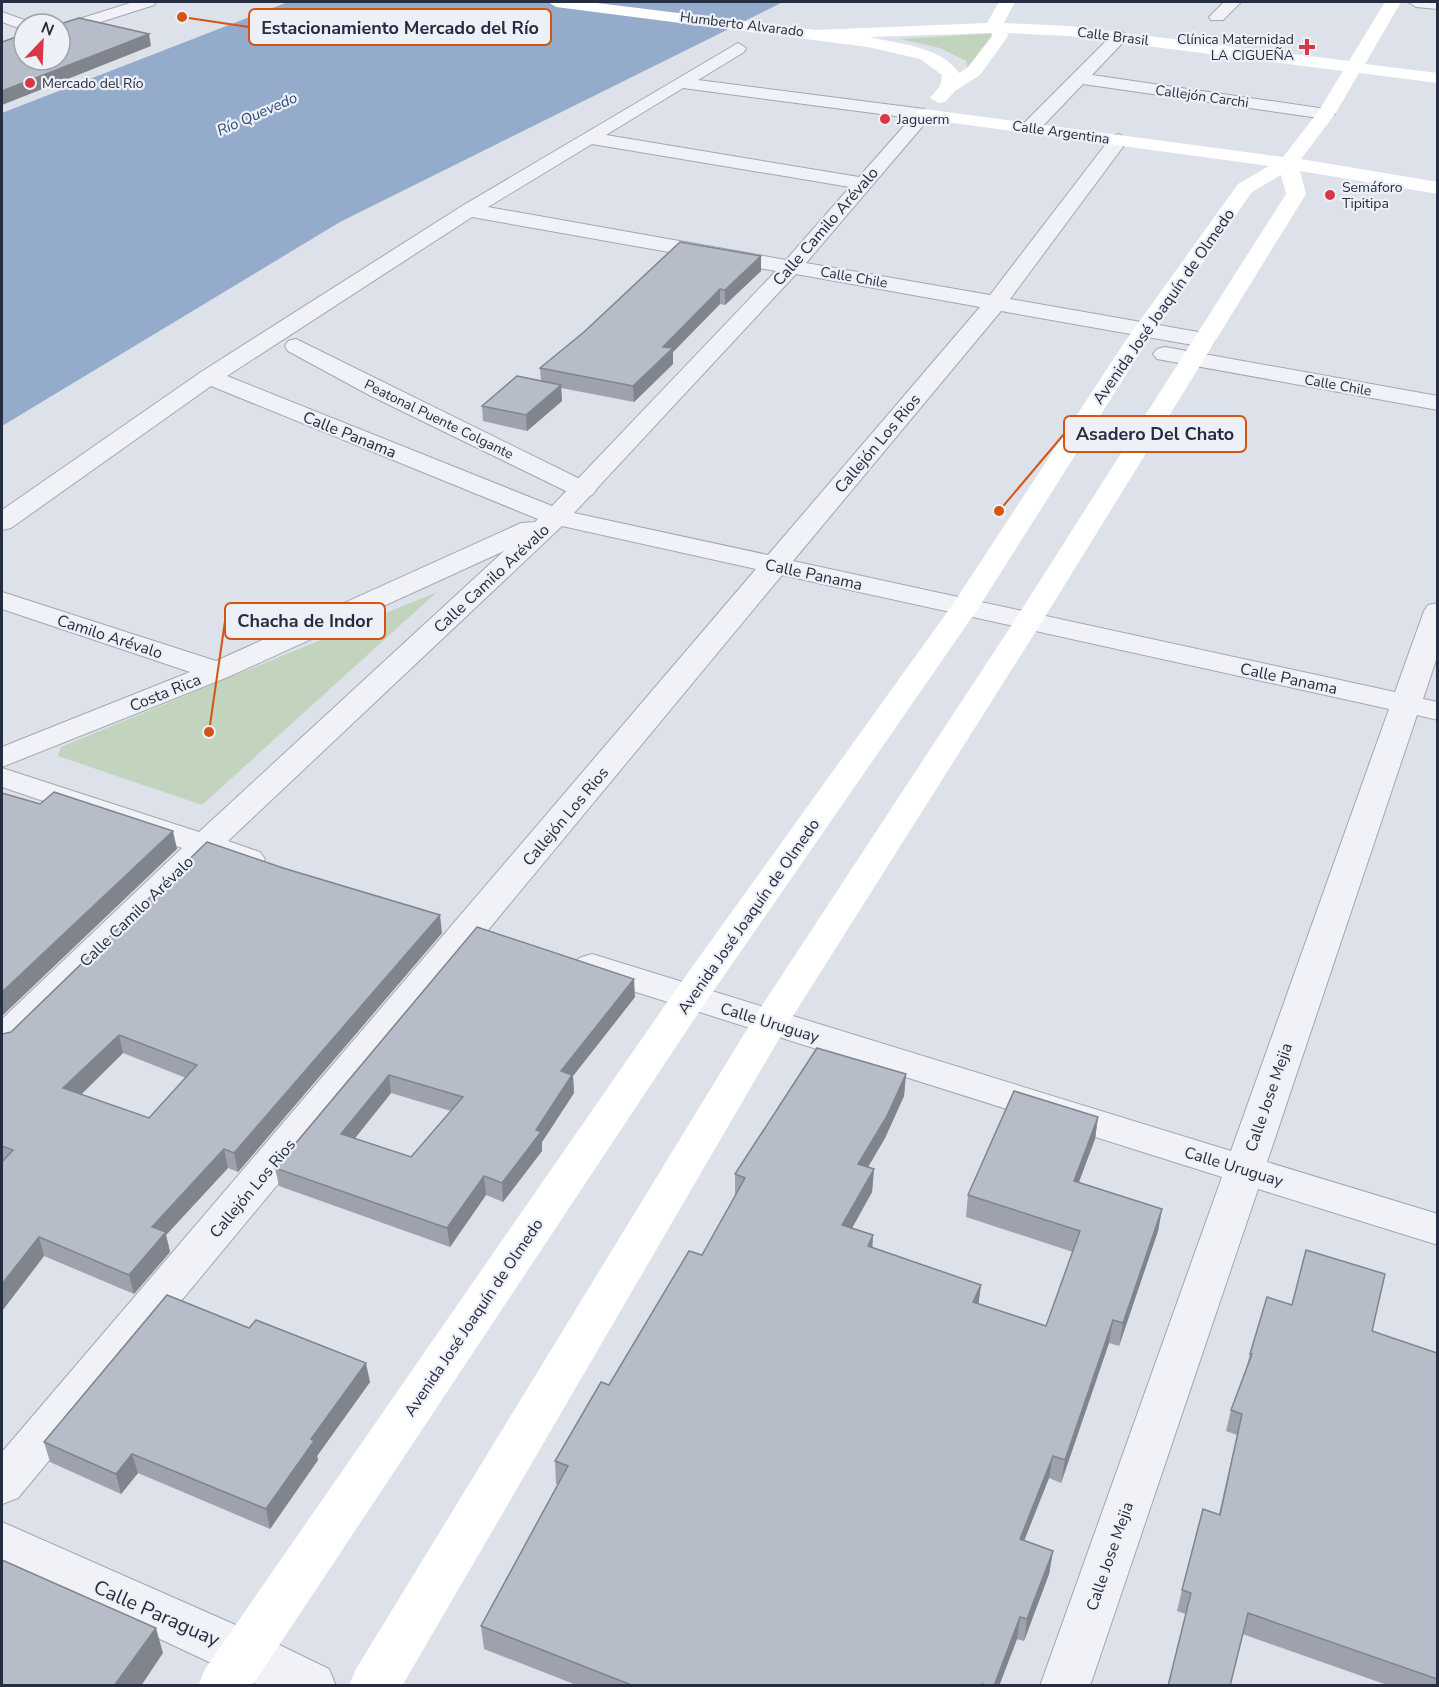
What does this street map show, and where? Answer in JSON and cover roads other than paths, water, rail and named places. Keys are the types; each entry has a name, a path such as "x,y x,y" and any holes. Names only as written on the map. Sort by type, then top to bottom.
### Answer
{"main road":[{"name":"Humberto Alvarado","path":"556,2 813,33"},
{"name":"Calle Camilo Arévalo","path":"924,114 949,87 974,71 1000,36 996,28 997,16 1007,2"},
{"name":"Avenida José Joaquín de Olmedo","path":"234,1669 690,997 964,607 1139,338 1245,188 1288,163 1326,114 1393,2"},
{"name":"Calle Brasil","path":"813,33 996,28 1069,31 1437,78"},
{"path":"813,33 926,55 948,70 951,75 949,87"},
{"name":"Calle Argentina","path":"924,114 1288,163 1437,188"},
{"path":"374,1686 770,1022 1029,620 1296,195 1288,163"}],"street":[{"path":"72,18 110,2"},
{"path":"72,21 148,2"},
{"path":"1217,17 1233,2"},
{"path":"1416,2 1437,4"},
{"path":"1030,128 1120,36"},
{"path":"2,522 209,376 469,210 738,48"},
{"name":"Callejón Carchi","path":"1078,78 1326,114"},
{"name":"Calle Argentina","path":"683,83 924,114"},
{"name":"Calle Camilo Arévalo","path":"2,1040 204,845 583,490 792,266 924,114"},
{"path":"589,138 863,183"},
{"name":"Callejón Los Rios","path":"2,1484 996,302 1119,140"},
{"name":"Calle Chile","path":"469,210 996,302 1139,338 1198,349 1437,403"},
{"name":"Peatonal Puente Colgante","path":"296,346 379,391 583,490"},
{"name":"Calle Panama","path":"209,376 556,517 1422,707"},
{"name":"Costa Rica","path":"2,758 218,671 556,517"},
{"name":"Camilo Arévalo","path":"2,600 218,671"},
{"name":"Calle Jose Mejia","path":"1065,1686 1242,1169 1422,707 1437,611"},
{"path":"2,777 282,869"},
{"path":"438,917 504,938"},
{"name":"Calle Uruguay","path":"559,955 1437,1230"},
{"name":"Calle Paraguay","path":"2,1544 234,1669 311,1686"}],"water":[{"name":"Río Quevedo","path":"288,2 783,2 340,222 2,426 2,113"}],"place":[{"name":"Estacionamiento Mercado del Río","path":"182,17"},
{"name":"Clínica Maternidad LA CIGUEÑA","path":"1307,47"},
{"name":"Mercado del Río","path":"30,83"},
{"name":"Jaguerm","path":"885,119"},
{"name":"Semáforo Tipitipa","path":"1330,195"},
{"name":"Asadero Del Chato","path":"999,511"},
{"name":"Chacha de Indor","path":"209,732"}]}
